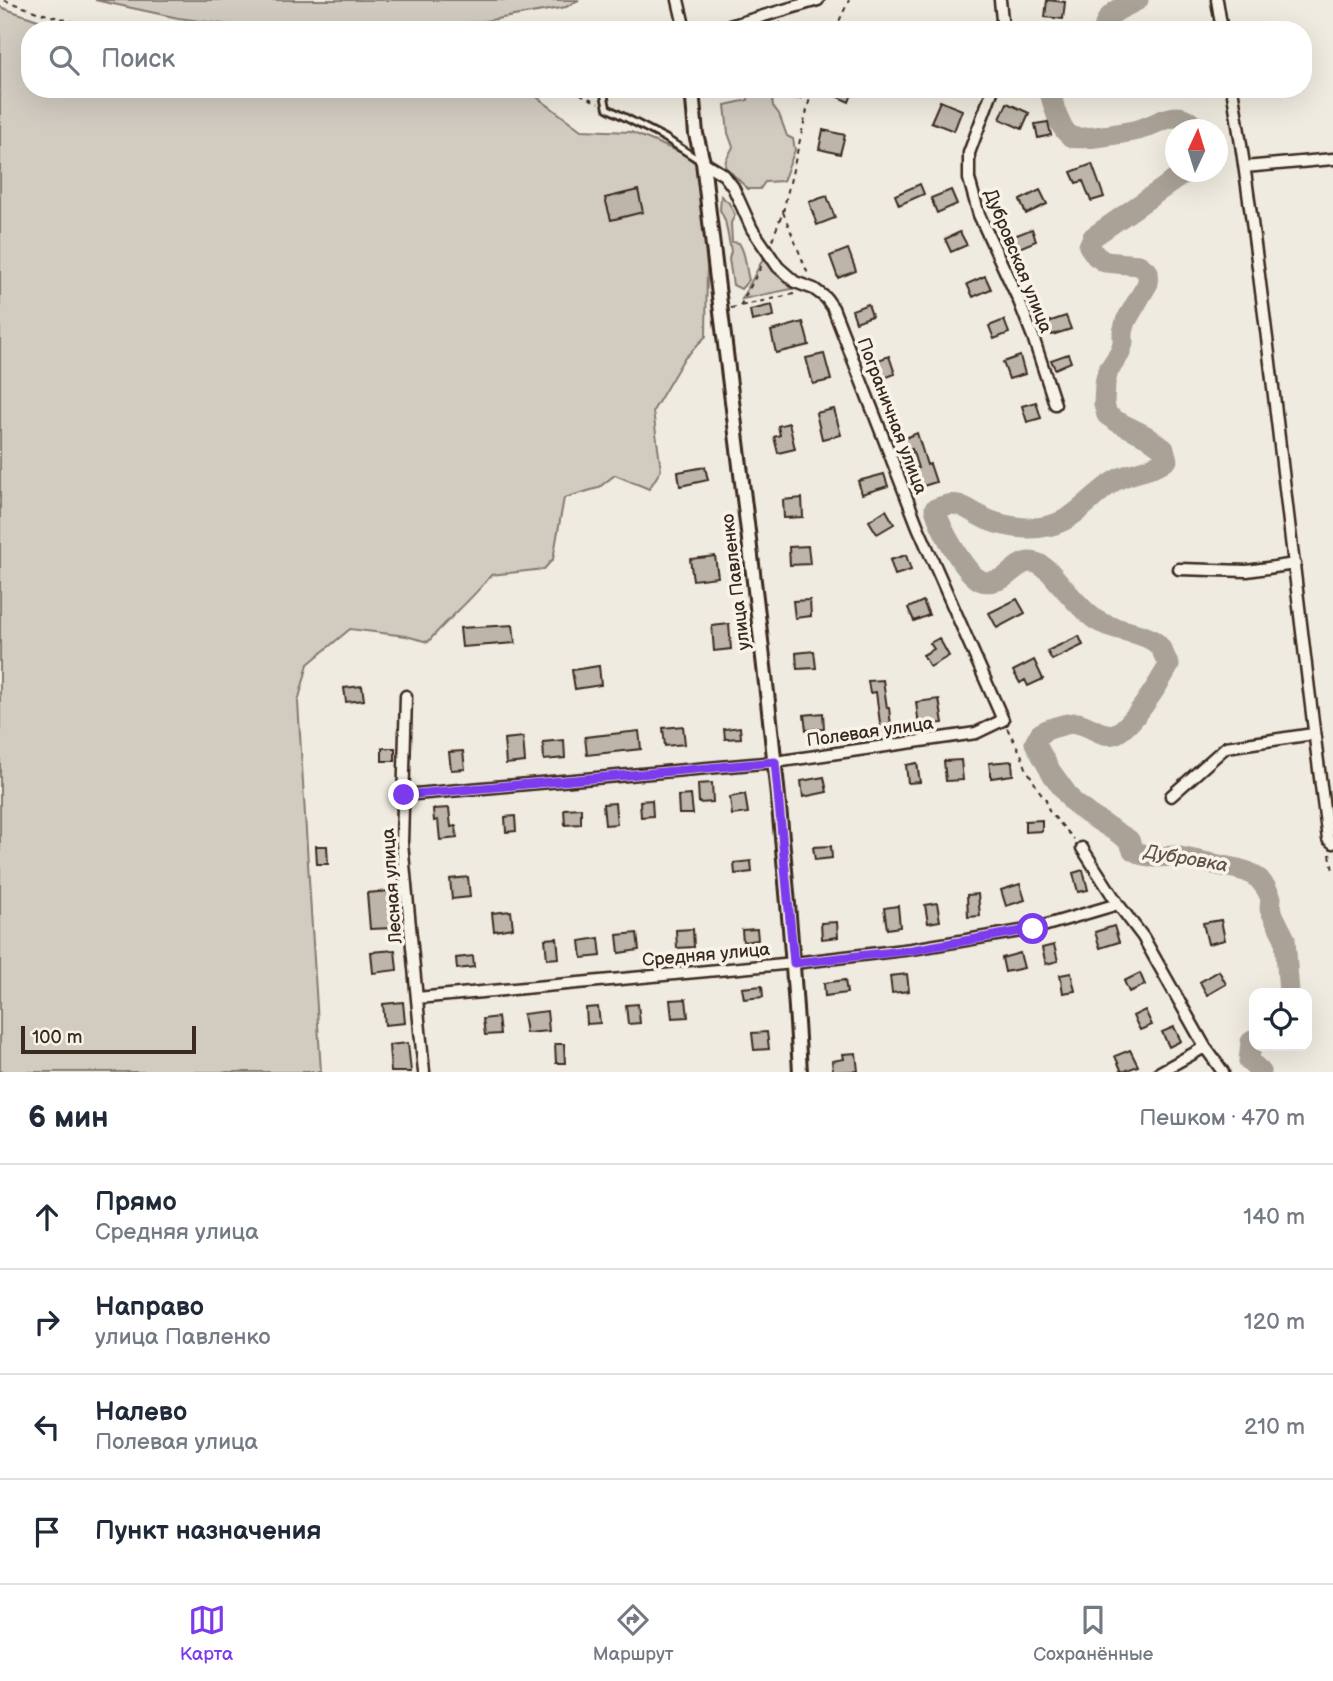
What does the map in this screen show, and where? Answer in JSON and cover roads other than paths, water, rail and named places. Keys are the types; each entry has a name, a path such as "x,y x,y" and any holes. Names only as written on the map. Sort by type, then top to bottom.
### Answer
{"street":[{"path":"678,0 683,21"},
{"path":"747,21 818,0"},
{"path":"1000,0 1002,21"},
{"path":"1217,0 1220,21"},
{"name":"улица Павленко","path":"693,98 696,134 703,162 775,762 794,963 800,1072"},
{"name":"Дубровская улица","path":"990,98 969,153 969,179 979,215 1019,301 1055,404"},
{"path":"1234,98 1245,167 1295,564 1313,734 1330,841"},
{"path":"1245,167 1333,159"},
{"name":"Пограничная улица","path":"703,162 724,175 733,187 752,229 778,267 795,282 814,289 826,298 833,309 918,527 1003,720"},
{"path":"1180,569 1247,571 1295,564"},
{"name":"Лесная улица","path":"406,696 402,843 424,1072"},
{"name":"Полевая улица","path":"404,795 775,762 975,733 1003,720"},
{"path":"1171,796 1226,747 1313,734"},
{"path":"1082,848 1143,937 1205,1047 1223,1072"},
{"name":"Средняя улица","path":"417,998 912,950 1033,929 1118,904"},
{"path":"1160,1072 1205,1047"}],"lane":[{"path":"605,98 607,107 703,162"}],"waterway":[{"name":"Дубровка","path":"1106,21 1112,14 1138,0"},
{"name":"Дубровка","path":"1052,98 1060,123 1068,134 1078,138 1133,131 1165,120"},
{"name":"Дубровка","path":"1166,119 1185,119"},
{"name":"Дубровка","path":"1172,182 1093,237 1089,246 1096,256 1105,262 1139,265 1148,272 1148,283 1126,321 1120,353 1108,371 1104,404 1107,415 1164,449 1167,460 1117,480 1074,514 1053,525 1040,528 1006,526 957,505 935,509 954,550 975,577 984,582 995,581 1023,563 1036,563 1050,572 1090,616 1103,624 1153,640 1160,647 1169,665 1144,704 1121,731 1104,734 1082,724 1069,724 1043,732 1035,743 1051,772 1072,801 1129,840 1133,850 1154,857 1175,856 1238,869 1259,879 1271,898 1270,909 1285,939 1289,988"},
{"name":"Дубровка","path":"1250,1051 1249,1061 1261,1072"}]}
